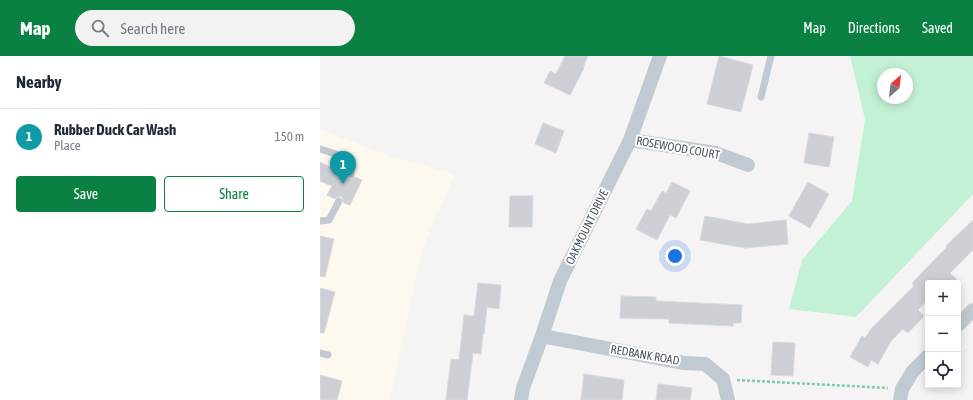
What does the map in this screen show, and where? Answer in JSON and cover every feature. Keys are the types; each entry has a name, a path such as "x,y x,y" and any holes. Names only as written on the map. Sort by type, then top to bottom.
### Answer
{"street":[{"name":"OAKMOUNT DRIVE","path":"521,400 522,388 542,336 560,281 630,140 660,56"},
{"name":"ROSEWOOD COURT","path":"630,140 716,153 748,165"},
{"path":"961,322 973,310"},
{"name":"REDBANK ROAD","path":"542,336 684,363 705,364 723,379"},
{"path":"901,394 913,372 925,359"},
{"path":"723,379 728,400"}],"lane":[{"path":"761,97 771,56"},
{"path":"320,149 346,160 350,166 351,175"},
{"path":"320,221 329,220 339,200"},
{"path":"320,354 328,355"}],"path":[{"path":"723,379 901,394"}],"shaded area":[{"path":"320,129 393,157 455,174 422,250 390,400 320,400"}],"green space":[{"path":"850,56 973,56 973,194 856,317 789,309 802,260 852,201 865,119"}],"building":[{"path":"565,56 588,56 584,68 570,95 544,83 550,71 556,74"},
{"path":"719,56 753,65 741,112 707,104"},
{"path":"543,123 564,131 556,153 535,144"},
{"path":"809,133 834,137 829,167 804,163"},
{"path":"320,162 338,171 338,169 346,173 349,179 353,179 355,177 362,180 350,205 344,203 341,196 335,199 327,195 332,186 320,181"},
{"path":"672,182 690,191 676,218 670,215 657,240 636,229 647,209 651,211 662,191 666,193"},
{"path":"808,182 829,194 810,228 789,216"},
{"path":"510,196 533,196 532,227 509,227"},
{"path":"705,216 748,224 786,220 788,244 745,248 700,240"},
{"path":"973,220 973,250 950,273 957,280 925,280 925,302 918,310 924,316 908,333 903,329 891,341 878,364 871,360 868,367 850,357 862,336 865,338 871,329 914,286 912,283 947,247 946,246"},
{"path":"320,236 334,239 325,277 320,276"},
{"path":"478,283 501,285 499,309 487,307 481,354 473,353 467,400 446,400 451,359 459,360 464,315 474,316"},
{"path":"320,288 335,292 324,333 320,333"},
{"path":"621,296 656,297 656,301 742,305 741,323 733,323 733,326 669,323 669,319 620,318"},
{"path":"773,342 795,343 793,376 771,375"},
{"path":"584,374 624,380 622,400 581,400"},
{"path":"320,375 342,381 337,400 320,400"},
{"path":"658,384 692,388 690,400 656,400"}],"place":[{"name":"Rubber Duck Car Wash","path":"343,184"}]}
